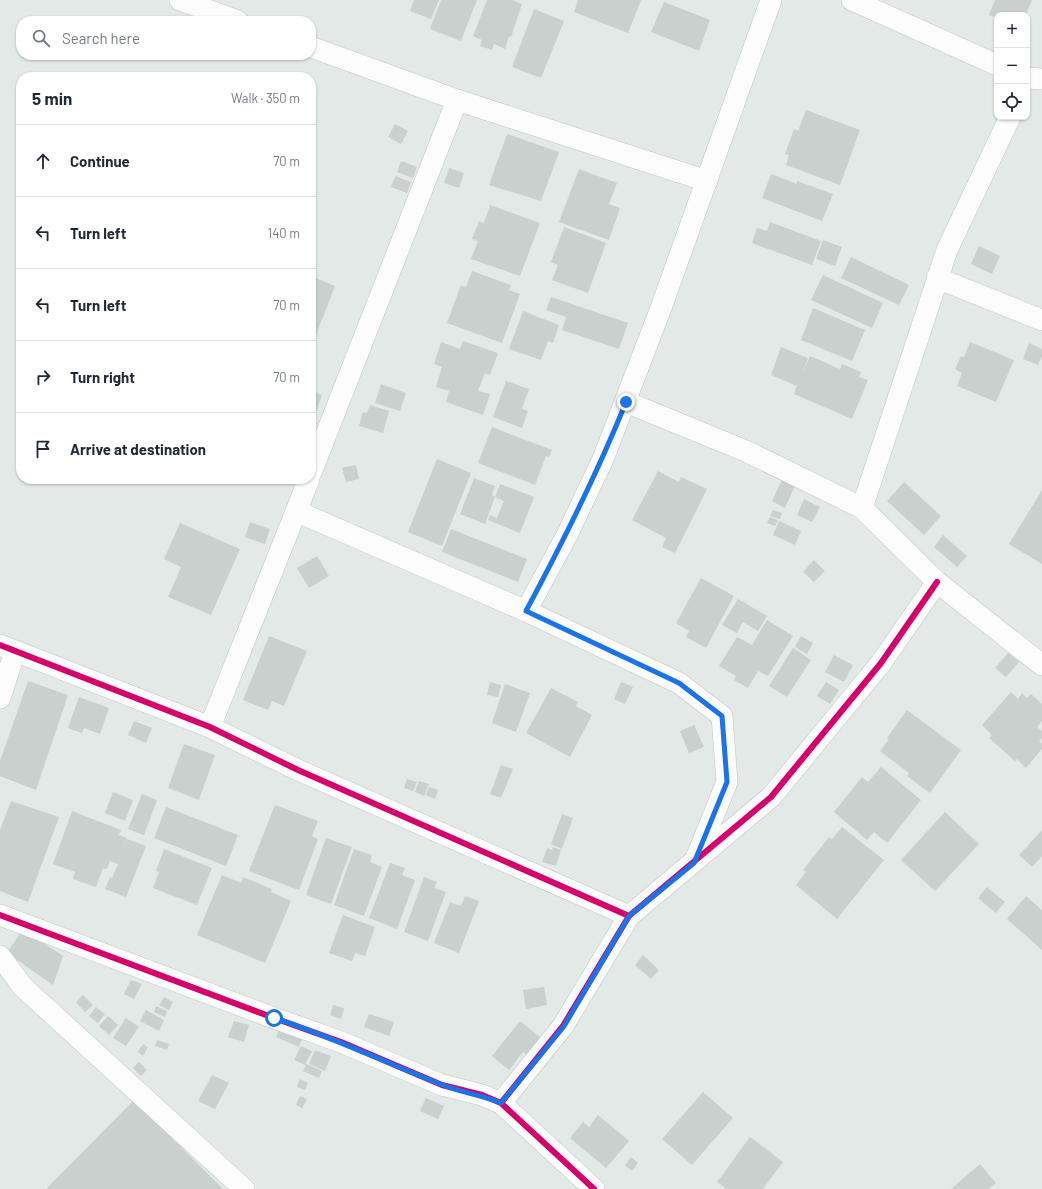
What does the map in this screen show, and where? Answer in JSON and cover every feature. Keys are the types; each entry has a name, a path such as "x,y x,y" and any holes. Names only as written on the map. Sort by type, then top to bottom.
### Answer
{"street":[{"path":"180,0 224,16"},
{"path":"526,611 567,535 603,459 626,402 707,181 771,0"},
{"path":"852,0 994,63"},
{"path":"316,49 457,100 707,181"},
{"path":"316,460 457,100"},
{"path":"862,508 947,250 1009,120"},
{"path":"937,278 1042,320"},
{"path":"626,402 748,452 862,508 937,582 1042,665"},
{"path":"210,727 307,484"},
{"path":"296,511 526,611 679,683 722,716 727,782 694,863"},
{"path":"501,1103 564,1026 629,916 771,797 881,664 937,582"},
{"path":"0,698 8,648 210,727 298,770 629,916"},
{"path":"0,915 274,1018 317,1032 442,1085 482,1095 501,1103 594,1189"},
{"path":"0,956 23,987 244,1189"}],"building":[{"path":"414,0 439,0 431,19 410,11"},
{"path":"441,0 477,0 461,41 430,29"},
{"path":"487,0 512,0 522,4 511,37 509,36 505,49 494,44 492,50 480,46 482,40 473,36"},
{"path":"578,0 641,0 628,33 574,12"},
{"path":"995,0 1032,0 1027,12 994,12 994,17 989,15"},
{"path":"664,2 710,20 699,51 651,32"},
{"path":"534,9 564,21 541,78 512,67"},
{"path":"806,110 860,130 840,185 786,165 789,155 785,154 794,129 798,131"},
{"path":"395,124 408,131 401,144 388,137"},
{"path":"507,134 559,152 541,201 489,185"},
{"path":"401,161 417,167 413,178 397,172"},
{"path":"449,168 464,173 459,188 444,183"},
{"path":"579,169 617,183 609,204 620,208 609,240 559,222"},
{"path":"771,174 797,184 797,181 833,194 822,221 762,198"},
{"path":"395,176 411,182 407,193 391,187"},
{"path":"490,205 540,223 520,276 471,259 478,241 472,239 479,221 484,223"},
{"path":"770,222 821,241 812,265 752,243 757,228 767,231"},
{"path":"564,227 606,243 588,293 552,280 558,265 551,262"},
{"path":"823,240 842,247 835,266 816,259"},
{"path":"979,246 1000,256 992,274 971,264"},
{"path":"851,257 909,285 899,305 841,278"},
{"path":"472,271 511,285 509,290 520,294 502,343 447,323 461,285 466,287"},
{"path":"823,275 883,303 872,328 811,300"},
{"path":"316,278 335,286 316,335"},
{"path":"551,297 628,323 619,349 562,330 566,317 546,310"},
{"path":"813,308 865,330 852,361 801,340"},
{"path":"523,311 559,325 553,343 548,341 541,360 509,349"},
{"path":"463,341 498,353 490,375 485,373 478,391 490,394 483,415 446,402 449,391 436,387 442,367 434,364 441,342 460,349"},
{"path":"970,342 1014,360 996,402 957,386 962,373 955,369 961,356 964,357"},
{"path":"1029,343 1042,349 1042,356 1038,365 1023,359"},
{"path":"781,347 808,358 802,374 810,356 840,369 842,364 861,372 859,377 868,380 852,419 794,394 797,386 771,375"},
{"path":"506,381 529,389 522,409 528,411 522,428 493,417"},
{"path":"381,384 406,393 400,411 375,403"},
{"path":"316,393 322,395 316,412"},
{"path":"370,405 389,411 383,433 359,426 363,412 367,413"},
{"path":"492,427 552,450 549,457 546,456 535,485 478,463"},
{"path":"437,459 471,473 442,546 408,532"},
{"path":"356,465 359,479 346,482 342,468"},
{"path":"658,471 679,482 681,477 707,489 675,553 662,547 666,538 632,520"},
{"path":"474,478 495,486 492,495 495,497 485,524 460,514"},
{"path":"782,480 795,486 785,508 772,501"},
{"path":"904,482 941,516 924,535 887,501"},
{"path":"500,484 534,497 520,533 488,520 490,515 497,518 504,501 495,497"},
{"path":"1042,490 1042,564 1009,544"},
{"path":"804,499 820,507 812,522 797,515"},
{"path":"773,510 782,513 780,519 770,516"},
{"path":"770,517 778,520 775,526 767,523"},
{"path":"779,521 801,531 795,545 773,535"},
{"path":"250,522 270,529 265,544 245,537"},
{"path":"180,523 240,549 211,615 168,597 181,567 164,559"},
{"path":"451,529 527,559 518,582 442,552"},
{"path":"943,535 967,556 957,567 934,547"},
{"path":"317,556 329,576 309,588 297,568"},
{"path":"814,560 825,571 814,582 803,572"},
{"path":"701,578 734,596 706,648 686,637 689,631 676,623"},
{"path":"738,599 767,616 758,631 743,622 737,633 722,625"},
{"path":"767,620 793,636 768,676 758,671 748,688 734,680 736,676 719,666 737,637 752,645"},
{"path":"269,636 307,651 284,706 272,701 268,710 243,700"},
{"path":"801,636 813,643 807,654 795,647"},
{"path":"793,648 811,660 787,697 769,686"},
{"path":"1008,653 1019,662 1006,677 995,668"},
{"path":"834,655 853,665 844,682 825,672"},
{"path":"28,681 68,695 36,790 0,776 0,761"},
{"path":"490,682 501,685 498,697 487,695"},
{"path":"621,682 633,687 625,704 614,699"},
{"path":"826,682 839,690 830,704 817,696"},
{"path":"505,684 530,693 516,732 492,723"},
{"path":"551,688 578,702 576,706 592,715 570,757 526,733"},
{"path":"1011,692 1018,699 1022,693 1027,698 1031,694 1042,704 1042,721 1037,727 1042,731 1042,738 1039,741 1042,744 1042,749 1026,768 1017,759 1015,761 989,738 992,735 982,725"},
{"path":"79,697 109,708 100,734 84,728 82,733 68,728"},
{"path":"907,710 961,750 930,793 907,776 909,773 880,751 889,739 887,738"},
{"path":"134,721 152,728 146,743 128,735"},
{"path":"694,725 704,747 689,753 680,731"},
{"path":"184,744 215,755 199,800 168,788"},
{"path":"501,765 513,769 501,798 490,794"},
{"path":"881,767 921,800 887,843 874,832 867,840 834,812 862,777 868,782"},
{"path":"407,779 417,782 413,791 404,788"},
{"path":"419,781 429,784 424,796 415,792"},
{"path":"429,787 438,790 435,799 426,795"},
{"path":"113,792 133,800 125,821 105,813"},
{"path":"142,794 157,800 144,835 128,829"},
{"path":"11,801 59,817 28,902 0,891 0,830"},
{"path":"275,805 318,821 312,836 318,839 299,890 249,871"},
{"path":"166,807 238,835 226,866 154,838"},
{"path":"72,811 121,830 119,835 127,838 120,855 127,839 146,846 126,897 105,889 118,864 110,861 107,869 103,868 96,887 73,879 75,872 53,864"},
{"path":"945,812 979,844 935,891 901,860"},
{"path":"562,814 573,818 562,849 551,844"},
{"path":"842,827 884,860 837,919 796,885 806,872 803,870 829,837 832,839"},
{"path":"1042,830 1042,856 1032,867 1019,855"},
{"path":"326,838 352,847 331,904 306,895"},
{"path":"553,847 561,850 556,866 542,862 547,848 552,850"},
{"path":"164,849 212,868 197,905 153,888 159,872 156,871"},
{"path":"354,849 372,855 370,862 382,867 364,916 334,905"},
{"path":"390,863 405,868 402,875 415,880 397,929 369,918"},
{"path":"222,875 241,883 243,877 272,889 271,892 291,901 265,963 197,935"},
{"path":"424,877 437,882 434,888 446,892 428,941 404,932"},
{"path":"987,887 1005,902 996,913 978,898"},
{"path":"465,896 479,901 459,953 434,943 450,902 461,906"},
{"path":"1026,896 1042,910 1042,950 1007,919"},
{"path":"343,915 375,927 365,956 355,953 352,961 329,953"},
{"path":"23,929 63,956 53,985 7,953"},
{"path":"643,955 659,970 651,979 635,965"},
{"path":"131,980 142,984 134,999 124,994"},
{"path":"544,987 547,1005 526,1009 523,990"},
{"path":"83,995 93,1005 85,1012 76,1002"},
{"path":"164,997 173,1002 169,1010 159,1005"},
{"path":"333,1005 344,1008 341,1019 330,1015"},
{"path":"156,1006 167,1011 165,1017 154,1012"},
{"path":"96,1007 105,1014 98,1023 89,1016"},
{"path":"146,1010 164,1020 159,1031 140,1021"},
{"path":"369,1014 394,1022 389,1036 364,1027"},
{"path":"108,1016 118,1025 109,1035 99,1026"},
{"path":"126,1018 139,1027 126,1046 113,1038"},
{"path":"234,1021 249,1025 244,1042 228,1037"},
{"path":"520,1021 544,1040 530,1058 523,1052 509,1070 492,1056"},
{"path":"282,1023 303,1037 299,1047 276,1037"},
{"path":"157,1040 169,1044 167,1050 155,1046"},
{"path":"143,1044 148,1047 143,1056 138,1052"},
{"path":"301,1046 312,1051 305,1065 294,1060"},
{"path":"315,1050 331,1056 325,1071 309,1064"},
{"path":"139,1062 147,1070 141,1076 133,1068"},
{"path":"306,1064 322,1071 319,1078 303,1071"},
{"path":"212,1075 229,1083 215,1109 198,1101"},
{"path":"300,1079 308,1083 305,1090 297,1087"},
{"path":"703,1092 733,1118 692,1165 662,1139"},
{"path":"300,1096 307,1099 302,1108 296,1105"},
{"path":"426,1098 444,1106 438,1119 420,1111"},
{"path":"134,1100 223,1189 46,1189"},
{"path":"598,1115 629,1141 606,1168 570,1138 583,1122 589,1127"},
{"path":"750,1137 783,1162 763,1189 727,1189 717,1182"},
{"path":"631,1157 638,1163 632,1171 625,1165"},
{"path":"980,1164 996,1183 989,1189 951,1189"}],"cycle path":[{"path":"501,1103 563,1026 629,916 771,797 881,663 937,582"},
{"path":"0,645 210,727 298,770 629,916"},
{"path":"0,915 341,1042 442,1085 482,1095 501,1103 594,1189"}],"route":[{"path":"274,1018 311,1030 442,1085 482,1095 501,1103 564,1026 629,916 694,863 727,782 722,716 679,683 526,611 567,535 603,459 626,402"}]}
